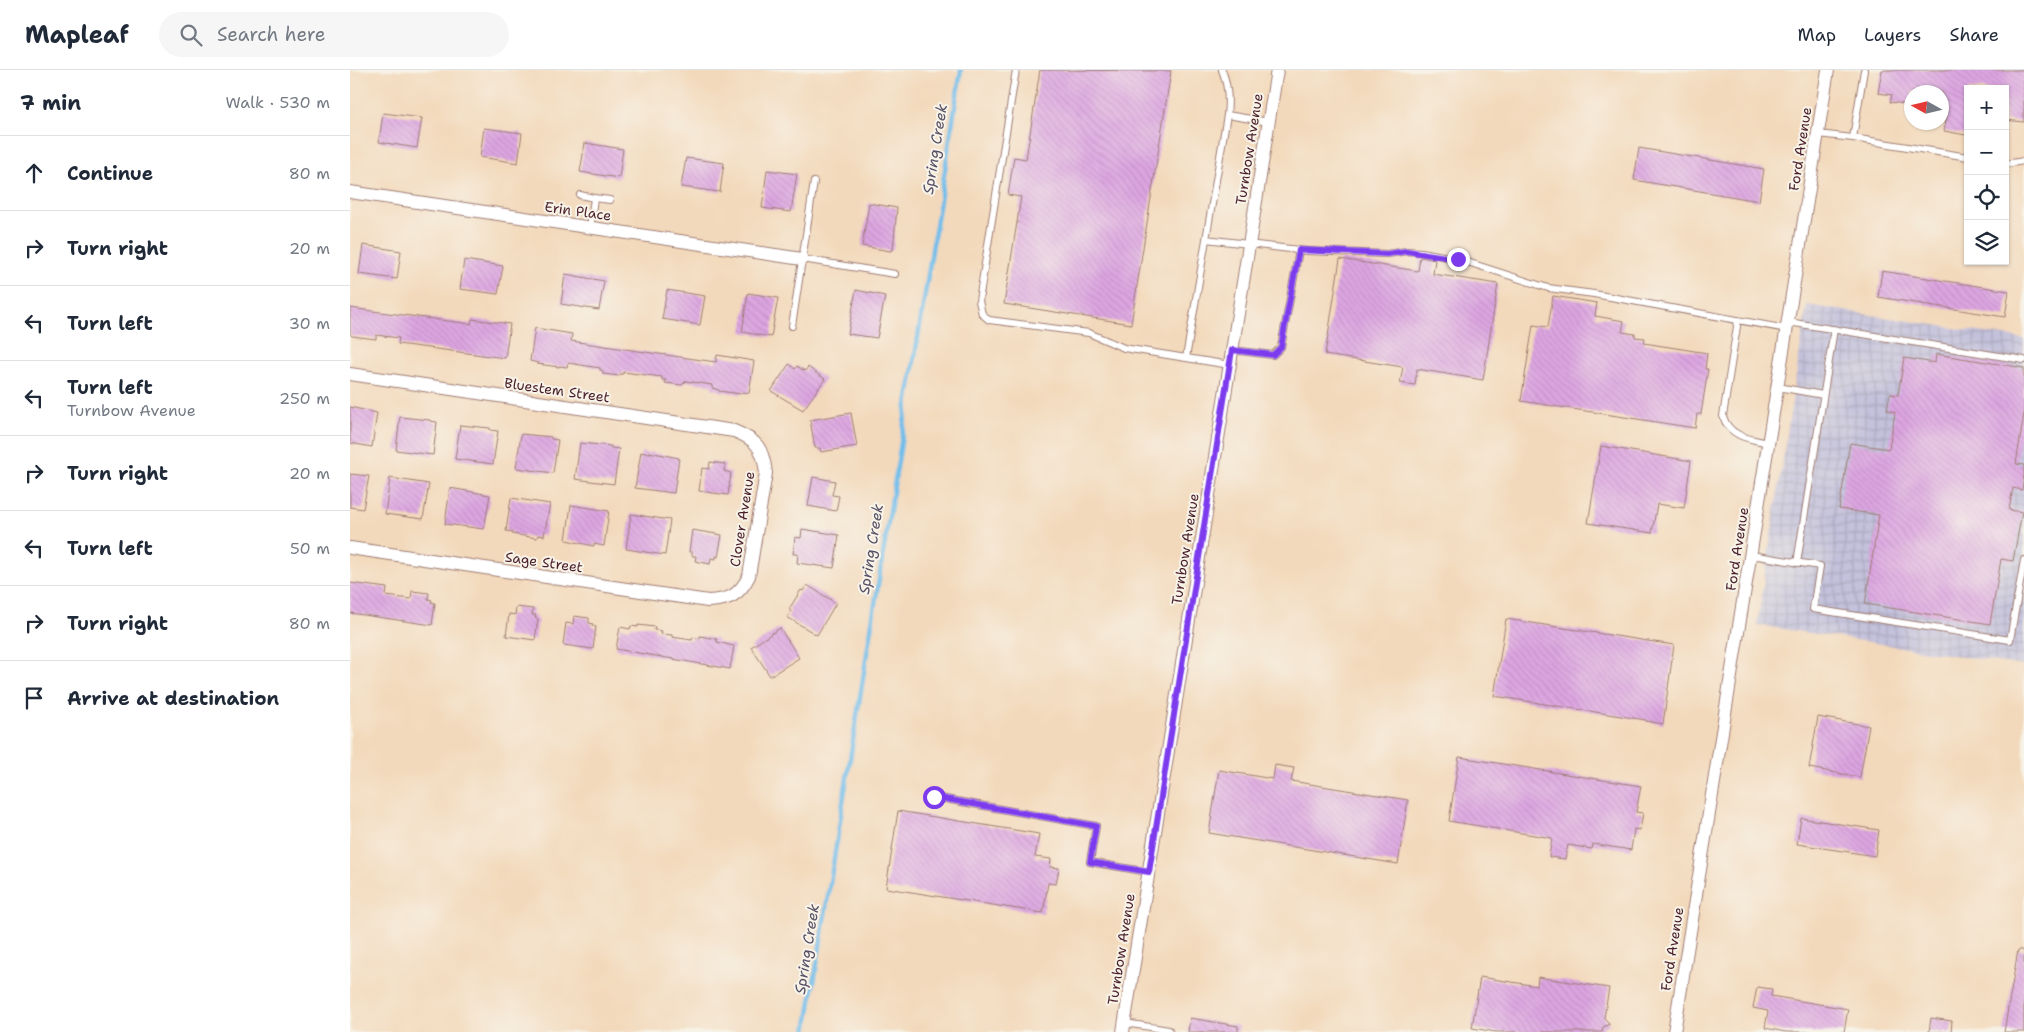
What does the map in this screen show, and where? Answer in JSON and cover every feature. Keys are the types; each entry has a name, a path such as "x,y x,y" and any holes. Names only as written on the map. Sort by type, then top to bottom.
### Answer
{"street":[{"name":"Turnbow Avenue","path":"1124,1027 1277,70"},
{"name":"Ford Avenue","path":"1674,1032 1828,70"},
{"name":"Erin Place","path":"350,192 802,259"},
{"name":"Bluestem Street","path":"350,374 734,431 746,436 757,444"},
{"name":"Clover Avenue","path":"734,596 743,587 749,576 766,473 764,456 757,444"},
{"name":"Sage Street","path":"350,548 708,601 734,596"}],"lane":[{"path":"1016,70 979,301 982,314 989,320 1089,333 1124,348 1230,365"},
{"path":"1186,358 1229,100 1227,83 1222,70"},
{"path":"1852,138 1864,70"},
{"path":"1227,115 1269,122"},
{"path":"1818,134 1964,156"},
{"path":"2009,163 2024,161"},
{"path":"792,326 814,182"},
{"path":"580,195 610,200"},
{"path":"590,228 594,198"},
{"path":"1206,239 1299,250 1387,254 1407,251 1422,252 1458,259 1548,288 1594,294 1738,320 1834,329 2024,360"},
{"path":"1232,350 1273,355 1281,347 1299,250"},
{"path":"802,259 895,274"},
{"path":"1738,320 1723,416 1726,425 1742,437 1769,443"},
{"path":"1797,562 1834,329"},
{"path":"1778,387 1823,395"},
{"path":"1751,555 1820,566 1813,609 2010,640 2024,560"},
{"path":"934,797 1096,826 1090,862 1149,872"},
{"path":"1124,1027 1169,1030 1169,1032"}],"shaded area":[{"path":"1807,305 2024,339 2024,666 1757,625"}],"building":[{"path":"1040,70 1171,71 1131,324 1004,304 1021,197 1008,195 1014,157 1026,159"},
{"path":"1882,70 2024,70 2024,122 2009,120 2009,85 1964,85 1964,135 1944,131 1949,130 1949,85 1904,85 1904,104 1890,102 1892,95 1878,93"},
{"path":"383,113 422,118 417,148 379,142"},
{"path":"484,128 522,133 518,163 480,157"},
{"path":"585,143 623,149 619,178 580,172"},
{"path":"1639,148 1764,169 1759,201 1634,180"},
{"path":"686,158 724,163 720,192 681,187"},
{"path":"767,170 797,174 791,212 762,208"},
{"path":"869,203 897,208 893,250 862,246"},
{"path":"363,245 401,251 397,279 359,274"},
{"path":"1420,257 1435,260 1433,274 1498,284 1483,380 1417,369 1415,385 1400,383 1403,367 1325,355 1340,259 1418,271"},
{"path":"464,260 503,266 498,294 460,289"},
{"path":"1882,271 2009,291 2005,317 1878,297"},
{"path":"565,274 604,281 599,310 561,304"},
{"path":"667,290 705,296 700,325 662,319"},
{"path":"856,290 885,296 877,338 848,334"},
{"path":"748,293 778,298 771,337 742,332"},
{"path":"1553,296 1597,303 1595,316 1624,321 1622,332 1635,334 1635,337 1645,338 1644,343 1707,353 1705,369 1708,369 1701,414 1697,414 1695,428 1521,401 1533,325 1548,327"},
{"path":"350,308 471,324 472,319 510,324 505,358 398,344 399,338 376,335 376,339 352,336 350,334"},
{"path":"535,328 572,334 571,341 716,362 717,355 754,361 749,393 742,392 741,394 719,391 712,388 712,385 686,381 682,385 665,383 666,380 662,380 662,377 623,372 619,376 603,374 600,368 568,363 567,367 537,364 530,361"},
{"path":"1936,354 2024,368 2024,414 2016,464 2024,465 2024,476 2022,490 2013,488 2009,510 2022,512 2013,561 2001,559 1990,624 1865,604 1879,515 1839,509 1850,443 1889,449 1895,412 1887,410 1890,394 1898,395 1904,358 1935,363"},
{"path":"789,364 795,369 797,366 805,371 808,367 825,379 803,410 771,391"},
{"path":"350,407 377,413 372,447 350,443"},
{"path":"851,413 857,446 821,452 820,448 815,448 810,420"},
{"path":"400,417 437,422 433,455 396,450"},
{"path":"460,425 490,428 490,430 498,431 493,464 455,459"},
{"path":"521,434 551,437 551,439 558,440 553,473 516,468"},
{"path":"580,443 611,446 611,448 619,449 614,484 575,479"},
{"path":"1601,446 1691,461 1684,508 1657,504 1652,533 1588,523"},
{"path":"641,452 679,458 674,493 635,488"},
{"path":"710,462 725,464 724,471 731,473 728,495 699,491 702,468 709,469"},
{"path":"350,474 369,476 363,509 350,507"},
{"path":"813,477 835,481 832,495 839,496 836,511 808,506"},
{"path":"390,478 429,484 423,519 385,514"},
{"path":"450,488 490,495 484,529 445,524"},
{"path":"511,498 550,504 544,536 538,535 537,538 512,534 513,532 506,531"},
{"path":"571,505 609,511 604,546 594,544 594,546 566,540"},
{"path":"631,514 670,520 665,555 626,549"},
{"path":"802,529 839,535 834,568 797,563 798,554 793,554 795,537 801,538"},
{"path":"692,530 722,535 718,557 716,556 716,559 711,558 710,564 695,561 696,556 692,556 692,552 689,552"},
{"path":"350,583 387,588 386,596 411,599 412,591 429,593 428,599 435,603 432,625 350,613"},
{"path":"807,585 836,603 817,635 787,617 791,611 789,609 801,590 803,591"},
{"path":"516,607 533,609 532,615 536,615 535,618 538,619 535,640 506,636 509,614 515,615"},
{"path":"574,616 589,618 589,623 596,627 593,649 563,645 566,623 573,624"},
{"path":"1506,619 1674,645 1663,724 1494,696"},
{"path":"638,625 655,627 654,630 662,631 661,634 672,635 672,637 692,640 693,637 700,639 700,636 717,639 717,642 734,646 730,669 616,649 620,627 630,629 631,626 638,627"},
{"path":"780,628 799,658 770,676 751,647"},
{"path":"1818,717 1869,726 1860,777 1809,768"},
{"path":"1459,757 1641,786 1636,812 1643,813 1640,830 1634,829 1631,850 1593,844 1592,849 1568,845 1565,859 1549,857 1552,838 1449,821"},
{"path":"1275,765 1294,768 1291,781 1408,800 1398,864 1209,833 1219,770 1273,779"},
{"path":"898,811 1039,834 1035,857 1051,859 1050,867 1059,868 1056,884 1048,883 1043,913 886,888"},
{"path":"1801,818 1879,830 1875,856 1797,844"},
{"path":"2018,950 2024,950 2024,1032 2004,1032"},
{"path":"1480,977 1537,986 1538,977 1609,988 1604,1018 1610,1024 1603,1027 1602,1032 1496,1032 1472,1028"},
{"path":"1757,987 1772,989 1771,996 1848,1009 1844,1032 1786,1032 1765,1028 1768,1011 1753,1008"},
{"path":"1190,1018 1238,1026 1238,1032 1188,1032"},
{"path":"1931,1018 1952,1021 1951,1032 1929,1032"}],"waterway":[{"name":"Spring Creek","path":"806,1032 961,70"}],"route":[{"path":"934,797 1096,826 1090,862 1149,872 1232,350 1273,355 1281,347 1299,250 1387,254 1407,251 1458,259"}]}
